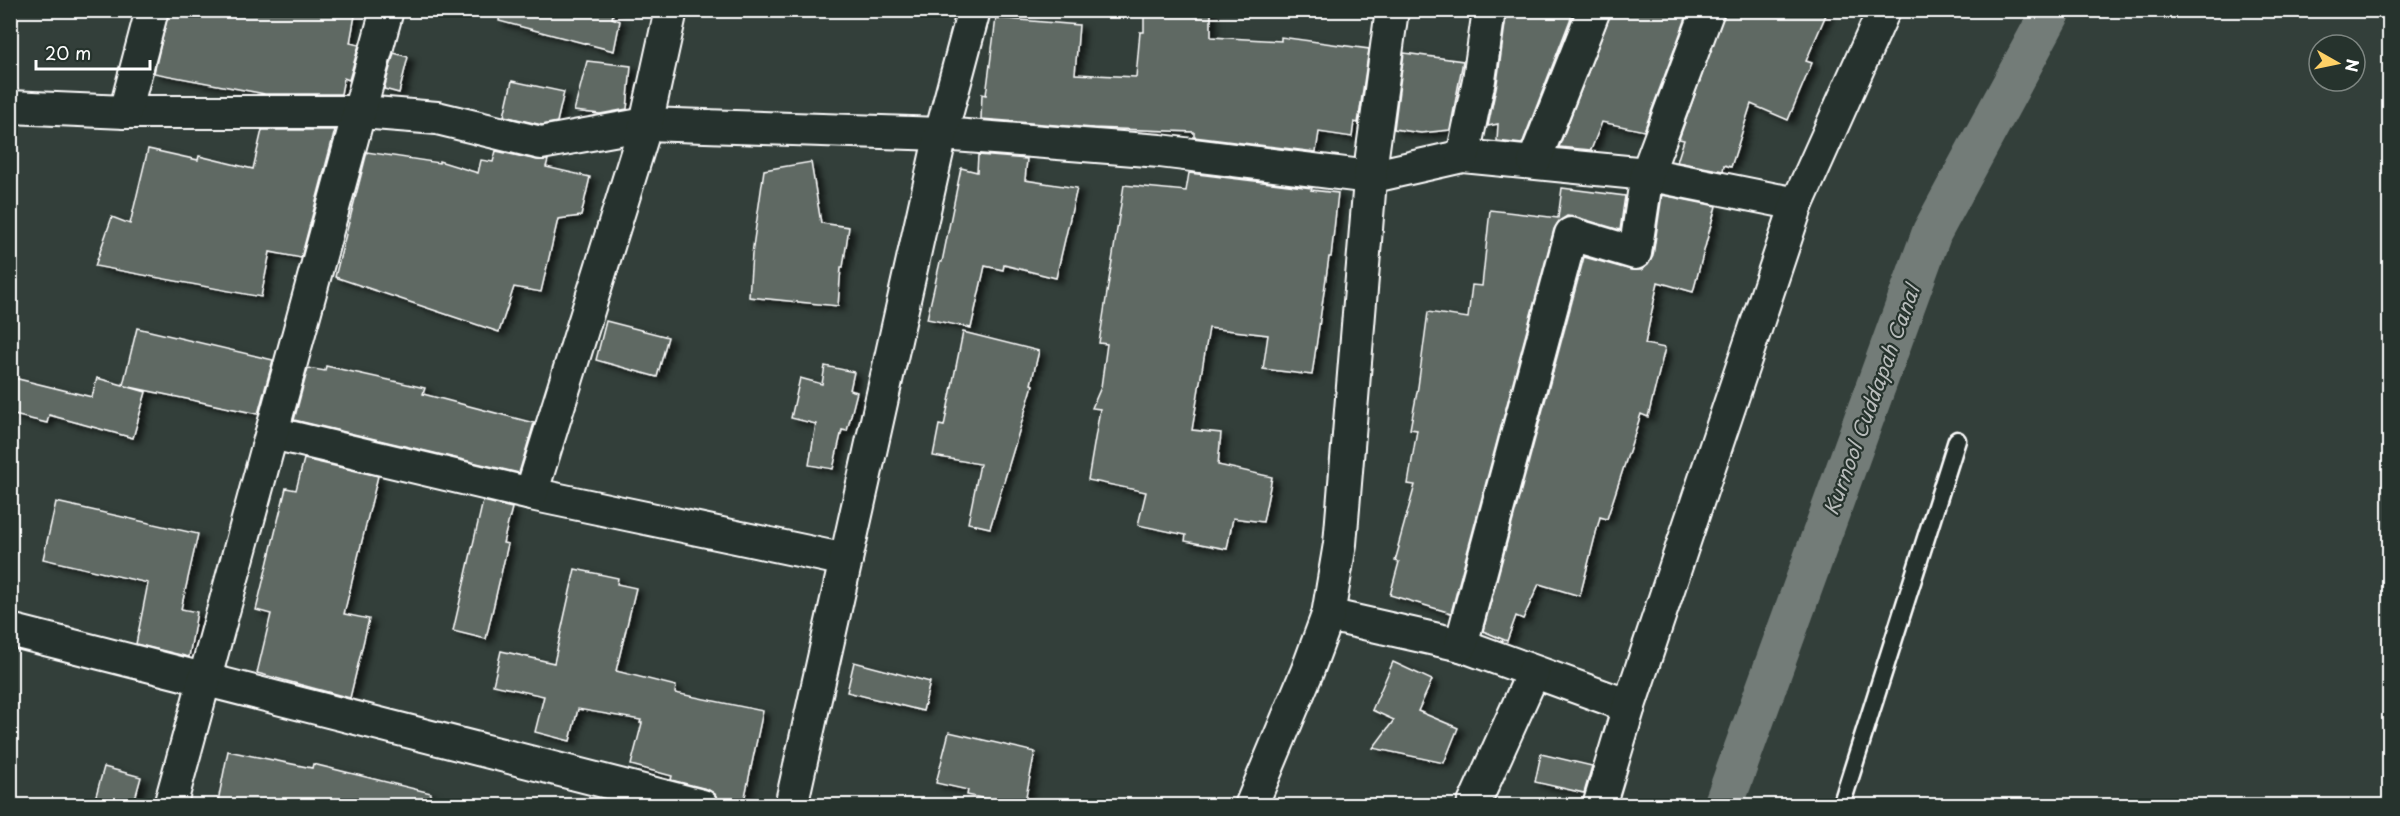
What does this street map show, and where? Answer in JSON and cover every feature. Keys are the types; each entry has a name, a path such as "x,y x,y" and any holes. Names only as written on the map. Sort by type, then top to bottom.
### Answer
{"street":[{"path":"125,112 152,10"},
{"path":"170,806 387,10"},
{"path":"531,494 646,124 671,10"},
{"path":"791,806 941,134 974,10"},
{"path":"1251,806 1307,672 1328,615 1340,544 1370,177 1392,10"},
{"path":"1463,156 1479,80 1490,10"},
{"path":"1534,162 1594,10"},
{"path":"1461,645 1571,234 1635,253 1647,174 1708,10"},
{"path":"1599,806 1629,706 1797,204 1884,10"},
{"path":"10,107 125,112 361,112 437,118 541,143 646,124 941,134 1160,151 1370,177 1463,156 1647,174 1797,204"},
{"path":"272,433 531,494 846,560"},
{"path":"1328,615 1461,645 1629,706"},
{"path":"10,630 205,678"},
{"path":"1473,806 1533,673"},
{"path":"205,678 204,681 702,806"}],"lane":[{"path":"1841,806 1957,440"}],"building":[{"path":"169,10 356,10 350,43 359,45 349,80 344,78 341,94 265,94 154,73"},
{"path":"500,10 614,10 612,18 620,21 614,51 499,21"},
{"path":"1144,10 1211,10 1211,37 1281,41 1281,37 1369,49 1358,123 1354,122 1352,137 1319,132 1316,152 1194,137 1194,132 1093,128 981,119 982,94 986,95 996,18 1079,25 1075,74 1136,77 1140,32 1144,32"},
{"path":"1507,10 1574,10 1522,144 1497,141 1498,124 1488,126 1497,83"},
{"path":"1612,10 1689,10 1644,131 1602,122 1591,150 1559,147"},
{"path":"1725,10 1828,10 1806,61 1812,63 1788,120 1751,104 1731,167 1724,165 1723,171 1677,162 1684,140 1679,139"},
{"path":"394,53 408,57 399,93 384,89"},
{"path":"1404,53 1463,61 1450,130 1421,133 1394,129"},
{"path":"587,61 631,66 627,109 600,114 574,111"},
{"path":"512,81 564,92 557,122 542,125 504,116"},
{"path":"262,130 335,130 301,258 270,252 261,297 95,266 112,217 130,224 148,149 198,160 199,156 253,169"},
{"path":"496,151 537,160 548,160 546,167 590,177 581,216 558,219 541,292 514,287 499,332 335,277 367,152 439,163 439,161 478,173 481,160 493,162"},
{"path":"978,155 1027,159 1025,180 1077,188 1056,278 1004,265 1003,270 985,266 971,328 927,319 940,262 942,262 961,168 977,172"},
{"path":"811,162 821,223 849,227 843,267 841,267 838,306 749,297 752,254 764,170"},
{"path":"1189,173 1338,193 1331,257 1329,257 1312,375 1263,369 1268,335 1209,328 1192,430 1221,433 1218,465 1272,477 1263,522 1233,518 1227,549 1185,541 1186,535 1138,525 1146,492 1088,480 1100,409 1092,408 1101,387 1107,344 1099,343 1124,185 1186,191"},
{"path":"1562,188 1625,196 1620,230 1567,216 1559,221 1554,229 1451,613 1390,595 1399,562 1395,561 1398,546 1415,485 1408,484 1417,430 1410,429 1428,312 1468,318 1472,285 1482,286 1490,210 1558,218"},
{"path":"1662,195 1716,206 1693,292 1658,282 1645,344 1665,348 1648,417 1641,414 1607,519 1600,517 1580,596 1539,584 1523,619 1516,616 1507,641 1483,631 1584,257 1631,270 1641,270 1648,265 1653,256"},
{"path":"606,321 668,337 657,377 596,360"},
{"path":"137,328 273,360 258,414 125,386 146,392 133,438 49,415 47,423 10,414 10,377 92,397 97,378 123,385"},
{"path":"963,332 1039,351 1031,384 1033,385 990,528 968,523 980,464 933,456 939,425 944,426"},
{"path":"326,366 425,388 423,394 534,423 519,473 294,420 308,368 325,371"},
{"path":"825,366 854,372 850,390 857,392 847,431 842,430 833,469 809,465 816,424 791,418 800,378 822,384"},
{"path":"304,459 378,476 344,614 369,619 350,698 257,673 271,614 256,610 286,488 296,490"},
{"path":"483,501 512,508 503,543 508,544 486,639 453,631"},
{"path":"56,502 198,534 181,609 197,612 189,657 136,644 148,583 43,559"},
{"path":"575,569 618,578 617,584 636,588 616,671 676,686 675,693 763,711 743,806 719,802 715,794 707,789 671,780 672,776 631,765 641,720 578,709 570,741 535,732 544,696 493,685 501,651 554,663"},
{"path":"854,662 930,682 923,711 847,692"},
{"path":"1393,662 1432,680 1418,711 1458,728 1444,763 1373,748 1394,720 1372,710"},
{"path":"949,732 1035,752 1024,806 1010,806 967,795 968,790 936,783"},
{"path":"228,751 312,768 313,764 431,793 430,806 217,806"},
{"path":"1541,754 1592,766 1584,793 1535,782"},
{"path":"104,767 141,777 133,806 93,806"}],"waterway":[{"name":"Kurnool Cuddapah Canal","path":"1723,806 1932,232 2052,10"}]}
